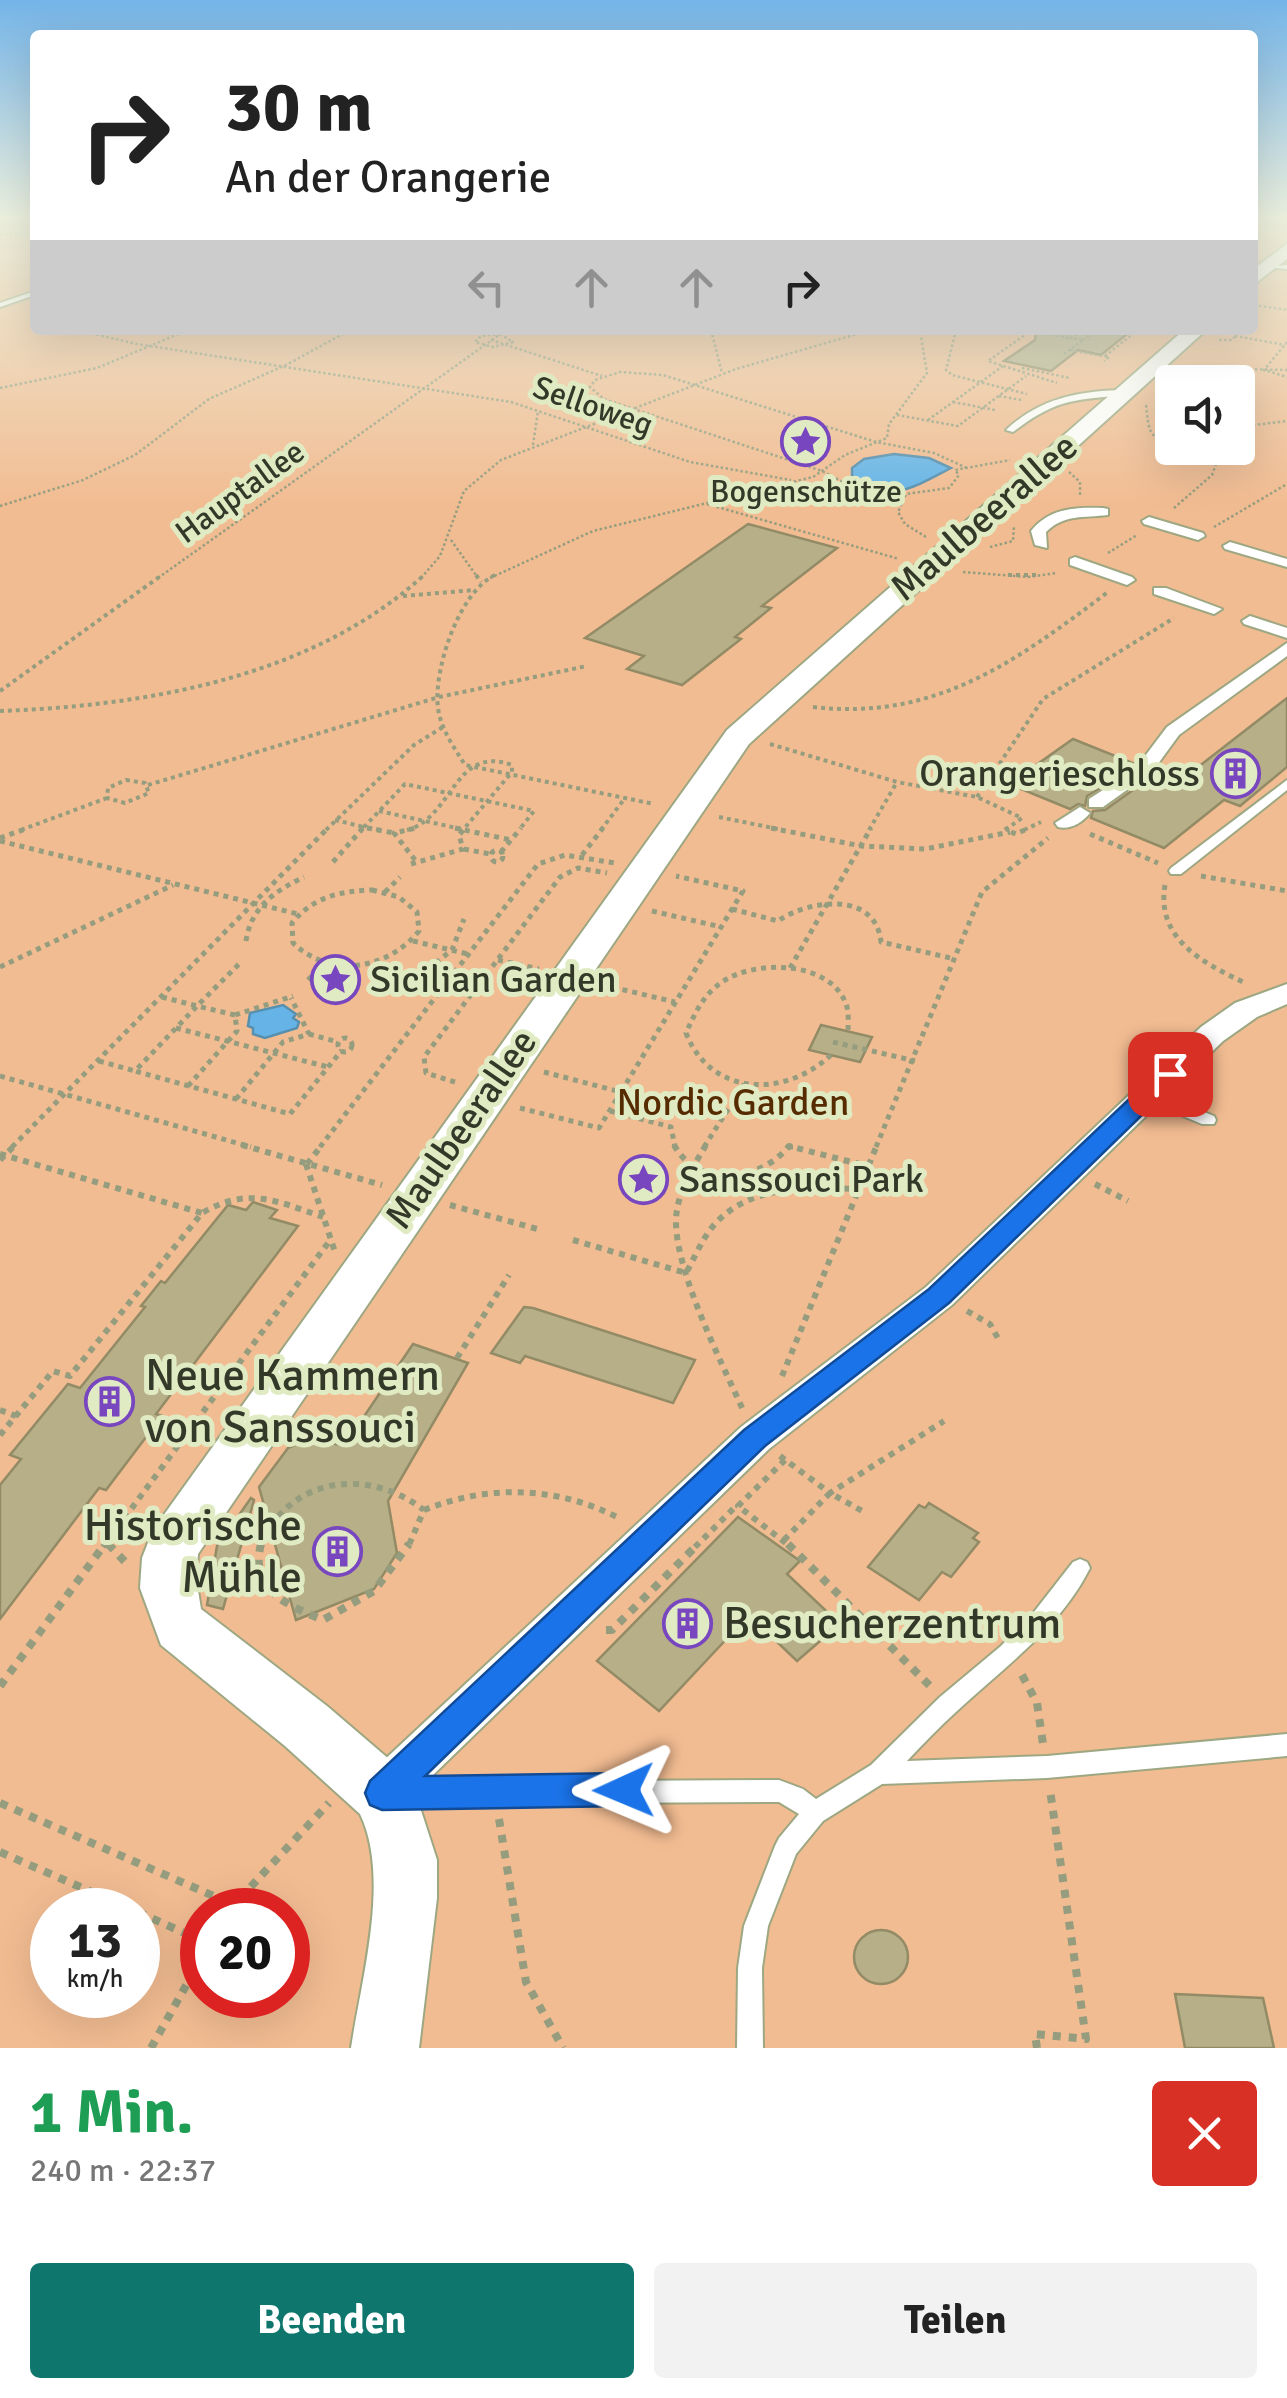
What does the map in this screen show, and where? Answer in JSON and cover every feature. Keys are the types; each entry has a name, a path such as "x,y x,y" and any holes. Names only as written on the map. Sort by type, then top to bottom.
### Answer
{"street":[{"name":"Maulbeerallee","path":"370,1783 181,1627 170,1608 166,1573 172,1547 401,1191 738,737 1190,335"},
{"path":"1042,527 1093,510"},
{"path":"1153,522 1198,536"},
{"path":"1230,546 1284,563"},
{"path":"1080,564 1128,580"},
{"path":"1160,590 1214,609"},
{"path":"1250,621 1287,633"},
{"path":"1081,813 1138,773 1174,731 1287,648"},
{"path":"385,2048 406,1898 405,1860 394,1817 370,1783 648,1538 770,1449 939,1296 1212,1034 1246,1010 1285,993"}],"lane":[{"path":"1010,430 1038,406 1059,398 1124,393"},
{"path":"1176,871 1287,784"},
{"path":"1148,1095 1208,1120"},
{"path":"750,2048 750,1968 756,1926 787,1846 814,1812 878,1773 948,1704 1009,1653 1042,1619 1080,1568"},
{"path":"878,1773 1046,1766 1287,1745"},
{"path":"370,1783 495,1792 779,1791 795,1797 814,1812"}],"path":[{"name":"Selloweg","path":"101,335 511,402 690,462 798,482"},
{"path":"0,388 106,368 179,335"},
{"path":"0,506 82,480 136,455 209,400 341,335"},
{"path":"494,335 477,338 475,342 483,346 506,345 514,340 502,335"},
{"name":"Hauptallee","path":"0,692 498,335"},
{"path":"712,335 722,373"},
{"path":"0,710 92,705 218,678 337,636 403,596 430,569 450,539 453,514 466,485 504,457 722,373 854,335"},
{"path":"921,335 927,374 889,424 887,438 845,455 798,482 592,532 481,582 444,655 439,697 443,727 465,765 860,846 925,849 1010,832"},
{"path":"955,335 946,370 978,384 1041,396"},
{"path":"1023,335 988,362 1058,383 1049,390"},
{"path":"1056,335 1083,340"},
{"path":"1070,350 1105,359 1132,335"},
{"path":"1064,354 1088,336 1090,340"},
{"path":"1235,336 1286,344"},
{"path":"491,340 602,376 648,372 876,442 934,453 967,468"},
{"path":"1264,370 1286,344"},
{"path":"1276,352 1287,357"},
{"path":"928,420 1002,366"},
{"path":"1016,372 1023,366 1070,377"},
{"path":"1152,370 1287,370"},
{"path":"1264,370 1287,377"},
{"path":"602,376 591,383 593,394 822,471 868,495 904,500"},
{"path":"897,416 958,426 1026,376"},
{"path":"1124,393 1146,400 1150,435 1155,440"},
{"path":"953,402 995,410"},
{"path":"533,445 538,411"},
{"path":"1255,425 1287,421"},
{"path":"930,564 987,576 1028,577 1080,564 1153,522 1212,474 1215,465"},
{"path":"1198,536 1287,484"},
{"path":"704,504 901,559"},
{"path":"635,521 644,526"},
{"path":"450,539 481,582"},
{"path":"782,696 839,713 878,711 960,691 1052,636 1128,580"},
{"path":"403,596 474,590"},
{"path":"977,796 1042,699 1197,603"},
{"path":"107,798 108,788 119,782 133,780 148,785 439,697 587,666"},
{"path":"1,1156 257,903 335,820 414,745 443,727"},
{"path":"738,737 898,782 977,796 1022,818 1005,830 1016,834 1035,822"},
{"path":"335,820 394,834 420,826 472,766 484,760 502,760 512,765 511,774 458,835 463,849"},
{"path":"790,968 898,782"},
{"path":"333,862 406,784 534,811 501,852 506,856 500,861 492,860 490,854 463,849 413,862 394,834"},
{"path":"0,839 107,798 132,802 149,793 148,785"},
{"path":"582,855 625,798"},
{"path":"380,811 511,840"},
{"path":"948,1704 784,1540 738,1506 770,1449 862,1189 982,892 1081,813 1176,871 1287,892"},
{"path":"0,839 298,914"},
{"path":"306,1164 538,864 551,858 594,858"},
{"path":"455,1082 426,1074 424,1057 560,876 578,868 607,874"},
{"path":"1176,871 1164,888 1160,907 1168,928 1185,948 1212,968 1245,983 1285,993"},
{"path":"520,1108 599,1128 742,891 675,876"},
{"path":"246,941 257,903 304,877"},
{"path":"385,892 400,877"},
{"path":"0,968 176,884"},
{"path":"358,890 399,897 417,912 420,921 413,941 394,955 368,964 324,963 310,958 292,943 290,933 298,914 330,895 358,890"},
{"path":"732,910 778,921 800,906 829,902 850,906 880,926 881,942 955,959"},
{"path":"652,911 721,927"},
{"path":"420,975 452,950 464,919"},
{"path":"413,941 468,954"},
{"path":"135,1071 240,963"},
{"path":"308,980 324,963"},
{"path":"831,1055 819,1069 792,1081 745,1083 709,1070 694,1056 686,1033 701,999 725,977 762,967 812,974 836,989 848,1003 848,1031"},
{"path":"161,996 235,1016 292,997 309,1034"},
{"path":"188,1086 238,1030 235,1016"},
{"path":"176,1028 328,1067"},
{"path":"236,1099 283,1042 309,1034 354,1042 351,1049 342,1050 336,1046 338,1042"},
{"path":"833,1042 915,1061"},
{"path":"98,1061 290,1114 342,1050"},
{"path":"544,1072 621,1092"},
{"path":"0,1076 541,1230"},
{"path":"745,1083 695,1168 675,1215 686,1273 770,1449 864,1512"},
{"path":"610,1111 671,1127 675,1151 695,1168 718,1176 753,1174 779,1160 789,1146 871,1167"},
{"path":"1,1156 202,1213"},
{"path":"306,1164 326,1226"},
{"path":"686,1273 713,1226 746,1198 796,1189 862,1189"},
{"path":"0,1435 52,1371 70,1376 202,1213 226,1197 248,1195 324,1217"},
{"path":"0,1686 331,1239"},
{"path":"573,1240 686,1273"},
{"path":"456,1358 508,1274"},
{"path":"939,1296 990,1324 1000,1342"},
{"path":"0,1410 16,1416"},
{"path":"784,1540 830,1492 944,1421"},
{"path":"424,1510 407,1496 372,1485 322,1486 300,1495 283,1510 258,1548 256,1570 265,1587 304,1611 323,1620 346,1613 364,1603 396,1568 424,1510 468,1494 534,1494 598,1506 648,1538"},
{"path":"1009,1653 1037,1703 1086,2039 1036,2034 1037,2048"},
{"path":"251,1888 370,1783"},
{"path":"495,1792 526,1982 563,2048"},
{"path":"0,1802 188,1888"},
{"path":"0,1852 82,1888"},
{"path":"151,2048 180,1996"}],"green space":[{"name":"Sanssouci Park","path":"0,313 30,313 30,335 1258,335 1258,313 1287,313 1287,2048 0,2048"}],"water":[{"path":"894,454 929,458 951,468 914,486 889,492 864,485 852,475 852,468 864,459"},
{"path":"283,1005 296,1014 293,1018 299,1022 297,1028 265,1038 253,1034 253,1028 248,1026 250,1013"}],"building":[{"path":"1036,335 1126,335 1101,355 1078,350 1051,371 1004,361 1035,340"},
{"path":"748,524 837,548 762,606 771,608 735,637 741,639 682,685 627,669 644,656 585,638"},
{"name":"Orangerieschloss","path":"1287,698 1287,767 1240,806 1224,800 1164,848 1091,818 1093,811 1105,810 1140,785 1142,776 1157,772 1180,781"},
{"path":"1073,739 1135,764 1133,769 1087,796 1085,806 1078,804 1070,809 1009,784"},
{"path":"821,1025 872,1037 860,1062 809,1050"},
{"name":"Neue Kammern von Sanssouci","path":"253,1202 277,1210 270,1218 298,1226 156,1414 162,1416 106,1490 99,1488 0,1619 0,1485 21,1459 10,1455 68,1384 80,1388 161,1281 165,1283 228,1205 246,1210"},
{"path":"524,1307 695,1360 673,1403 525,1356 520,1363 491,1353"},
{"path":"413,1344 468,1363 388,1501 397,1553 374,1589 296,1620 259,1487 288,1448 311,1438 344,1446"},
{"path":"251,1498 254,1500 223,1609 207,1605 217,1546"},
{"path":"929,1503 978,1533 973,1538 979,1542 951,1577 942,1572 919,1600 868,1567 919,1505 925,1508"},
{"name":"Besucherzentrum","path":"738,1517 800,1561 787,1574 840,1624 797,1661 749,1615 659,1711 597,1661"},
{"path":"881,1930 900,1938 908,1957 900,1976 881,1984 862,1976 854,1957 862,1938"},
{"path":"1175,1994 1263,1998 1274,2048 1185,2048"}],"place":[{"name":"Bogenschütze","path":"806,441"},
{"name":"Orangerieschloss","path":"1235,773"},
{"name":"Sicilian Garden","path":"335,979"},
{"name":"Sanssouci Park","path":"644,1179"},
{"name":"Neue Kammern von Sanssouci","path":"110,1401"},
{"name":"Historische Mühle","path":"337,1551"},
{"name":"Besucherzentrum","path":"688,1623"}],"route":[{"path":"624,1790 382,1793 755,1438 939,1296 1170,1074"}],"park label":[{"name":"Nordic Garden","path":"733,1102"}]}
